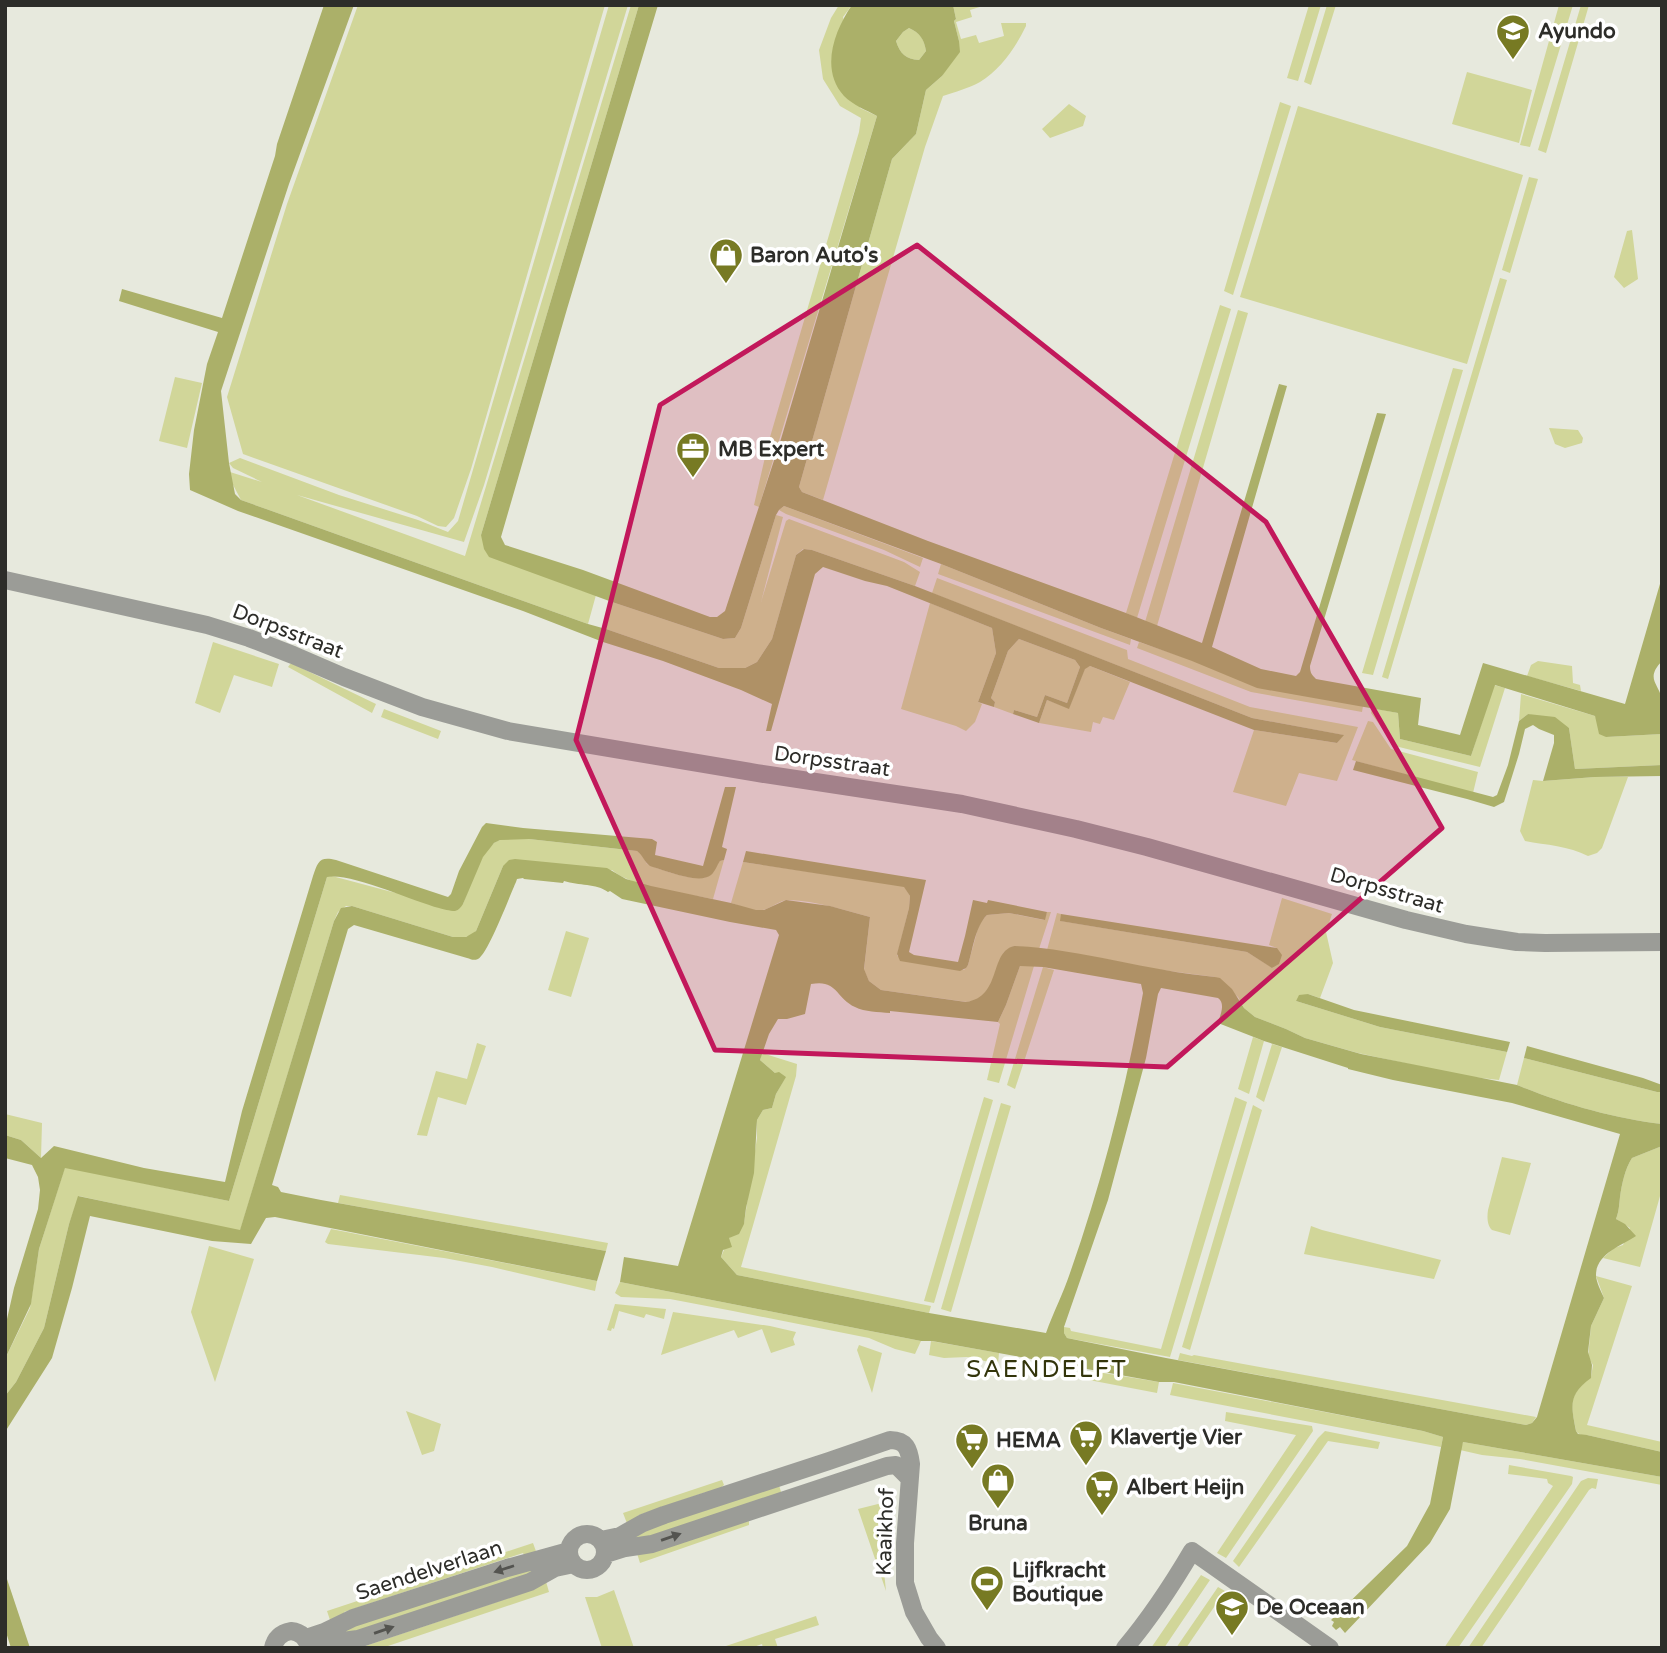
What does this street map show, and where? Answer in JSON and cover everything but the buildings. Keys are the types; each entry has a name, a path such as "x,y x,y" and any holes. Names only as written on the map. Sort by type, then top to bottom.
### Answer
{"street":[{"name":"Dorpsstraat","path":"5,580 207,625 293,654 422,708 508,731 563,742 962,804 1147,847 1406,920 1466,934 1531,942 1662,942"},
{"name":"Kaaikhof","path":"783,1476 890,1440 898,1440 904,1444 909,1451 911,1464 905,1583 914,1612 937,1648"},
{"path":"603,1547 625,1548 652,1544 887,1465 895,1465 909,1478"},
{"path":"603,1547 643,1523 783,1476 791,1497"},
{"path":"582,1535 593,1535 603,1547 601,1565 596,1568 584,1570 572,1558 571,1544 582,1535"},
{"path":"1125,1648 1164,1598 1192,1551 1330,1648"},
{"name":"Saendelverlaan","path":"311,1645 324,1632 353,1618 507,1568 572,1558"},
{"path":"273,1648 279,1636 295,1631 311,1645"}],"highlighted area":[{"path":"917,245 1266,522 1442,828 1167,1067 715,1050 576,740 660,405"}],"shaded area":[{"path":"324,5 354,5 289,184 221,391 229,463 235,494 241,500 719,668 745,668 757,662 772,639 796,555 804,549 812,550 915,586 1252,718 1344,735 1337,743 1254,730 1090,666 1085,669 1069,709 1047,700 1039,723 1013,714 1014,710 1037,717 1045,695 1067,703 1080,667 1075,660 1019,639 1008,651 991,698 995,702 994,707 978,702 996,653 992,628 887,586 823,567 815,574 771,731 766,731 772,704 741,690 238,511 190,490 194,430 207,364 218,332 119,301 122,289 222,318"},
{"path":"358,5 605,5 471,469 454,518 446,527 243,454 227,397 287,204"},
{"path":"609,5 628,5 484,485 464,542 297,495 465,556 631,5 639,5 481,535 580,590 596,595 588,624 241,500 231,481 230,472 262,482 233,468 229,463 240,458 448,532 458,521"},
{"path":"639,5 658,5 501,537 505,545 583,570 710,617 717,617 725,611 781,439 877,116 855,105 837,86 831,63 835,38 852,5 953,5 960,52 942,76 926,90 916,134 892,159 799,487 802,492 1202,643 1279,384 1287,386 1212,647 1261,669 1296,676 1300,672 1377,413 1386,414 1310,666 1313,676 1316,679 1421,698 1418,725 1460,735 1483,663 1625,704 1662,577 1662,661 1657,667 1654,680 1663,702 1662,734 1606,737 1599,734 1595,716 1495,685 1471,756 1400,739 1398,713 1257,688 941,564 784,506 776,515 741,628 735,638 723,639 489,557 481,535","holes":["909,28 921,37 926,51 919,60 904,55 896,41"]},
{"path":"839,5 852,5 843,17 860,108 877,116 759,507 754,505 768,444 859,132 861,118 840,106 823,79 819,50"},
{"path":"953,5 986,5 970,10 972,17 956,22 961,39 976,35 979,43 1004,36 1001,23 1026,23 1026,26 1007,57 987,77 943,96 925,147 823,500 802,492 799,487 892,159 916,134 926,90 942,76 959,41"},
{"path":"1309,5 1321,5 1298,81 1287,78"},
{"path":"1327,5 1336,5 1311,85 1304,82"},
{"path":"1559,5 1573,5 1530,147 1520,145"},
{"path":"1581,5 1589,5 1546,153 1538,150"},
{"path":"909,28 923,39 926,51 919,60 904,55 896,41"},
{"path":"1467,72 1532,90 1519,143 1452,124"},
{"path":"1280,102 1291,106 1233,295 1224,291"},
{"path":"1069,104 1086,116 1083,126 1050,138 1042,129"},
{"path":"1298,106 1523,175 1467,364 1240,297"},
{"path":"1529,177 1538,179 1510,273 1502,270"},
{"path":"1632,230 1638,279 1624,288 1614,277 1627,231"},
{"path":"1500,278 1507,280 1388,679 1382,677"},
{"path":"1220,305 1231,309 1137,618 1126,613"},
{"path":"1238,310 1248,313 1157,626 1145,622"},
{"path":"1453,368 1463,370 1373,675 1362,673"},
{"path":"175,377 202,383 187,448 159,441"},
{"path":"1549,428 1578,430 1583,438 1582,443 1565,448 1555,444"},
{"path":"784,506 923,558 920,567 884,550 786,514 779,510"},
{"path":"776,515 783,517 761,602 786,521 789,519 904,562 920,572 915,586 803,549 796,555 772,639 757,662 745,668 719,668 606,629 612,602 723,639 735,638 741,628"},
{"path":"941,564 1131,639 1130,645 938,574"},
{"path":"937,578 1127,650 1128,659 1250,707 1358,727 1337,781 1299,773 1286,806 1233,792 1254,730 1337,743 1343,735 1252,718 932,593"},
{"path":"930,603 992,628 996,653 978,702 982,704 975,722 966,731 901,709"},
{"path":"1019,639 1075,660 1080,667 1067,703 1045,695 1037,717 1014,710 1013,714 994,707 995,702 991,698 1008,651"},
{"path":"213,642 279,664 272,687 234,675 220,713 195,703"},
{"path":"1139,642 1279,690 1363,706 1362,712 1251,692 1137,648"},
{"path":"1538,661 1572,666 1573,683 1580,685 1581,691 1527,676 1531,665"},
{"path":"291,663 376,704 372,713 288,667"},
{"path":"1090,666 1130,682 1114,720 1103,717 1100,724 1093,722 1091,732 1039,723 1047,700 1069,708 1085,668"},
{"path":"1494,685 1505,688 1480,767 1395,746 1371,713 1372,708 1398,713 1400,739 1471,756"},
{"path":"1521,694 1595,716 1606,737 1662,734 1662,765 1575,769 1569,728 1528,714 1519,721"},
{"path":"384,709 441,731 438,739 381,717"},
{"path":"1528,714 1555,717 1569,728 1575,769 1662,765 1662,776 1543,781 1554,735 1533,725 1525,729 1504,802 1494,807 1353,770 1356,761 1493,797 1497,795 1508,765 1519,721"},
{"path":"1368,721 1373,722 1391,749 1478,772 1473,793 1352,760"},
{"path":"1628,777 1602,848 1597,853 1588,856 1565,848 1525,841 1520,831 1533,780"},
{"path":"725,787 736,787 722,847 727,849 724,860 720,861 706,878 681,876 650,866 637,851 529,839 500,840 494,843 483,857 463,904 455,911 350,879 327,877 229,1201 65,1168 39,1249 31,1304 5,1359 5,1328 38,1209 40,1190 32,1165 5,1158 5,1135 21,1140 41,1158 54,1146 144,1168 225,1182 242,1111 313,876 320,861 336,860 448,897 486,823 652,839 657,842 655,855 703,866"},
{"path":"507,839 637,851 647,864 694,878 708,876 720,861 724,860 713,899 646,886 612,870 503,866 476,931 462,937 453,937 346,906 338,912 334,921 240,1231 79,1196 69,1224 44,1328 16,1382 5,1396 5,1359 30,1308 39,1249 65,1167 229,1201 327,877 463,904 482,858 493,844"},
{"path":"746,851 926,880 909,952 914,955 958,962 973,900 987,903 988,900 1047,912 1045,920 1009,913 987,915 977,932 968,965 960,971 900,961 897,954 910,896 904,887 743,862"},
{"path":"509,860 607,868 626,879 756,910 764,910 786,900 830,906 870,917 864,969 869,981 881,990 966,1002 985,992 1006,950 1014,946 1064,951 1220,978 1232,989 1244,1008 1255,1017 1305,1038 1361,1054 1517,1085 1588,1109 1662,1124 1662,1146 1632,1158 1626,1171 1616,1219 1636,1236 1610,1251 1597,1268 1597,1281 1604,1298 1591,1326 1588,1352 1592,1365 1591,1378 1578,1390 1572,1407 1578,1434 1662,1452 1662,1477 1463,1442 1450,1509 1430,1543 1345,1633 1340,1627 1336,1630 1331,1620 1407,1546 1430,1504 1443,1437 1174,1382 1159,1382 921,1341 620,1282 624,1257 678,1266 779,935 776,930 622,899 610,891 593,886 523,878 517,879 493,936 476,960 354,925 348,929 272,1185 278,1187 281,1192 321,1200 606,1251 597,1281 275,1217 266,1218 251,1244 212,1241 90,1216 52,1358 5,1432 5,1396 16,1382 44,1328 78,1196 240,1230 334,921 341,908 352,906 453,937 466,937 476,931 503,866","holes":["1020,966 1043,967 1141,984 1143,993 1103,1169 1082,1239 1046,1333 737,1275 721,1257 723,1250 732,1247 729,1238 739,1234 744,1224 754,1173 757,1120 763,1110 772,1108 776,1094 786,1077 779,1072 775,1073 760,1060 769,1034 778,1019 805,1014 811,984 820,983 831,986 855,1007 872,1012 890,1011 998,1022","1161,988 1218,998 1222,1006 1218,1023 1348,1069 1512,1103 1620,1134 1537,1417 1532,1423 1526,1425 1067,1338 1064,1327 1108,1200 1146,1058"]},
{"path":"743,862 904,886 910,896 909,908 897,956 964,970 968,965 978,928 987,915 1009,913 1044,920 1047,912 1051,912 1039,949 1014,946 1004,952 991,985 981,998 967,1002 881,990 869,981 864,970 870,917 799,901 785,900 759,910 731,903"},
{"path":"1282,898 1332,914 1326,932 1333,963 1320,998 1308,994 1296,1001 1380,1027 1507,1052 1499,1080 1464,1076 1358,1053 1305,1038 1255,1017 1244,1008 1238,997 1215,977 1047,950 1057,913 1061,914 1061,921 1247,952 1273,968 1277,948 1269,945"},
{"path":"1061,914 1277,948 1282,955 1279,964 1272,968 1247,952 1060,921"},
{"path":"566,931 589,938 571,997 548,990"},
{"path":"1020,966 1034,966 999,1083 987,1080 1000,1024 998,1022"},
{"path":"1043,967 1054,970 1015,1089 1007,1085"},
{"path":"1308,994 1354,1010 1510,1042 1507,1052 1380,1027 1296,1001 1299,995"},
{"path":"1253,1037 1264,1041 1249,1094 1238,1089"},
{"path":"477,1043 486,1046 466,1105 438,1097 427,1136 417,1135 436,1071 467,1079"},
{"path":"1272,1044 1282,1047 1264,1102 1256,1097"},
{"path":"1527,1046 1643,1078 1662,1085 1662,1092 1524,1058"},
{"path":"762,1053 797,1064 796,1076 741,1267 931,1306 929,1313 737,1275 721,1257 729,1238 744,1223 757,1138 757,1120 763,1110 772,1108 785,1078 760,1060"},
{"path":"1524,1058 1662,1092 1662,1124 1588,1109 1517,1085"},
{"path":"984,1097 993,1100 934,1303 924,1301"},
{"path":"1235,1097 1247,1102 1170,1357 1067,1338 1064,1327 1070,1328 1071,1331 1161,1349"},
{"path":"1001,1103 1011,1106 951,1312 941,1309"},
{"path":"1253,1105 1262,1110 1190,1350 1182,1347"},
{"path":"5,1114 42,1123 41,1158 21,1140 5,1135"},
{"path":"1662,1146 1662,1189 1640,1267 1603,1258 1614,1248 1623,1245 1630,1228 1616,1219 1623,1181 1632,1158"},
{"path":"1502,1157 1531,1163 1510,1235 1492,1230 1488,1221 1488,1210"},
{"path":"340,1195 608,1243 606,1251 338,1203"},
{"path":"1311,1226 1441,1260 1434,1279 1304,1254"},
{"path":"331,1229 597,1281 595,1291 444,1258 328,1244 325,1242"},
{"path":"209,1246 254,1259 215,1382 191,1312"},
{"path":"1596,1276 1632,1286 1587,1425 1662,1442 1662,1452 1582,1435 1576,1431 1574,1395 1591,1377 1593,1365 1588,1357 1591,1326 1604,1298"},
{"path":"620,1282 921,1341 915,1354 869,1338 733,1311 670,1299 621,1297 615,1293"},
{"path":"615,1304 666,1309 664,1319 646,1314 644,1318 619,1311 614,1329 607,1330"},
{"path":"673,1312 796,1332 793,1339 795,1345 771,1353 762,1329 738,1338 734,1330 661,1355"},
{"path":"931,1341 999,1353 998,1364 967,1357 944,1358 929,1355"},
{"path":"859,1345 882,1353 872,1393 857,1350"},
{"path":"1180,1353 1536,1417 1532,1423 1526,1425 1178,1360"},
{"path":"1091,1371 1159,1382 1157,1393 1089,1380"},
{"path":"1173,1383 1423,1431 1443,1437 1441,1447 1170,1395"},
{"path":"406,1411 441,1424 434,1451 422,1455"},
{"path":"1226,1412 1312,1426 1313,1431 1226,1558 1217,1553 1296,1435 1225,1421"},
{"path":"1325,1431 1380,1442 1378,1449 1328,1441 1239,1567 1233,1561"},
{"path":"1463,1442 1662,1477 1662,1485 1520,1459 1482,1455 1460,1450"},
{"path":"1509,1465 1571,1476 1572,1484 1458,1648 1444,1648 1553,1486 1547,1479 1508,1474"},
{"path":"1588,1478 1598,1479 1596,1489 1589,1490 1481,1648 1468,1648 1581,1481"},
{"path":"722,1480 724,1485 714,1494 708,1496 706,1492 639,1515 628,1526 623,1513"},
{"path":"778,1482 782,1495 653,1538 636,1539 633,1533"},
{"path":"886,1502 883,1562 886,1591 858,1509"},
{"path":"749,1521 749,1525 640,1563 636,1550"},
{"path":"533,1543 537,1554 525,1557 523,1553 344,1612 344,1617 331,1623 327,1611"},
{"path":"540,1563 544,1570 361,1635 337,1631"},
{"path":"5,1573 30,1648 11,1648 5,1629"},
{"path":"1201,1575 1210,1580 1164,1648 1151,1648"},
{"path":"545,1578 549,1592 382,1648 359,1648 532,1590"},
{"path":"1218,1587 1225,1591 1186,1648 1176,1648"},
{"path":"614,1590 634,1648 602,1648 585,1597 597,1597"},
{"path":"816,1616 819,1625 775,1639 778,1648 763,1648 762,1644 751,1648 720,1648"}],"place":[{"name":"Ayundo","path":"1513,61"},
{"name":"Baron Auto's","path":"726,285"},
{"name":"MB Expert","path":"693,479"},
{"name":"Klavertje Vier","path":"1086,1467"},
{"name":"HEMA","path":"972,1470"},
{"name":"Bruna","path":"998,1510"},
{"name":"Albert Heijn","path":"1102,1517"},
{"name":"Lijfkracht Boutique","path":"987,1612"},
{"name":"De Oceaan","path":"1232,1637"}],"district":[{"name":"SAENDELFT","path":"1047,1369"}]}
